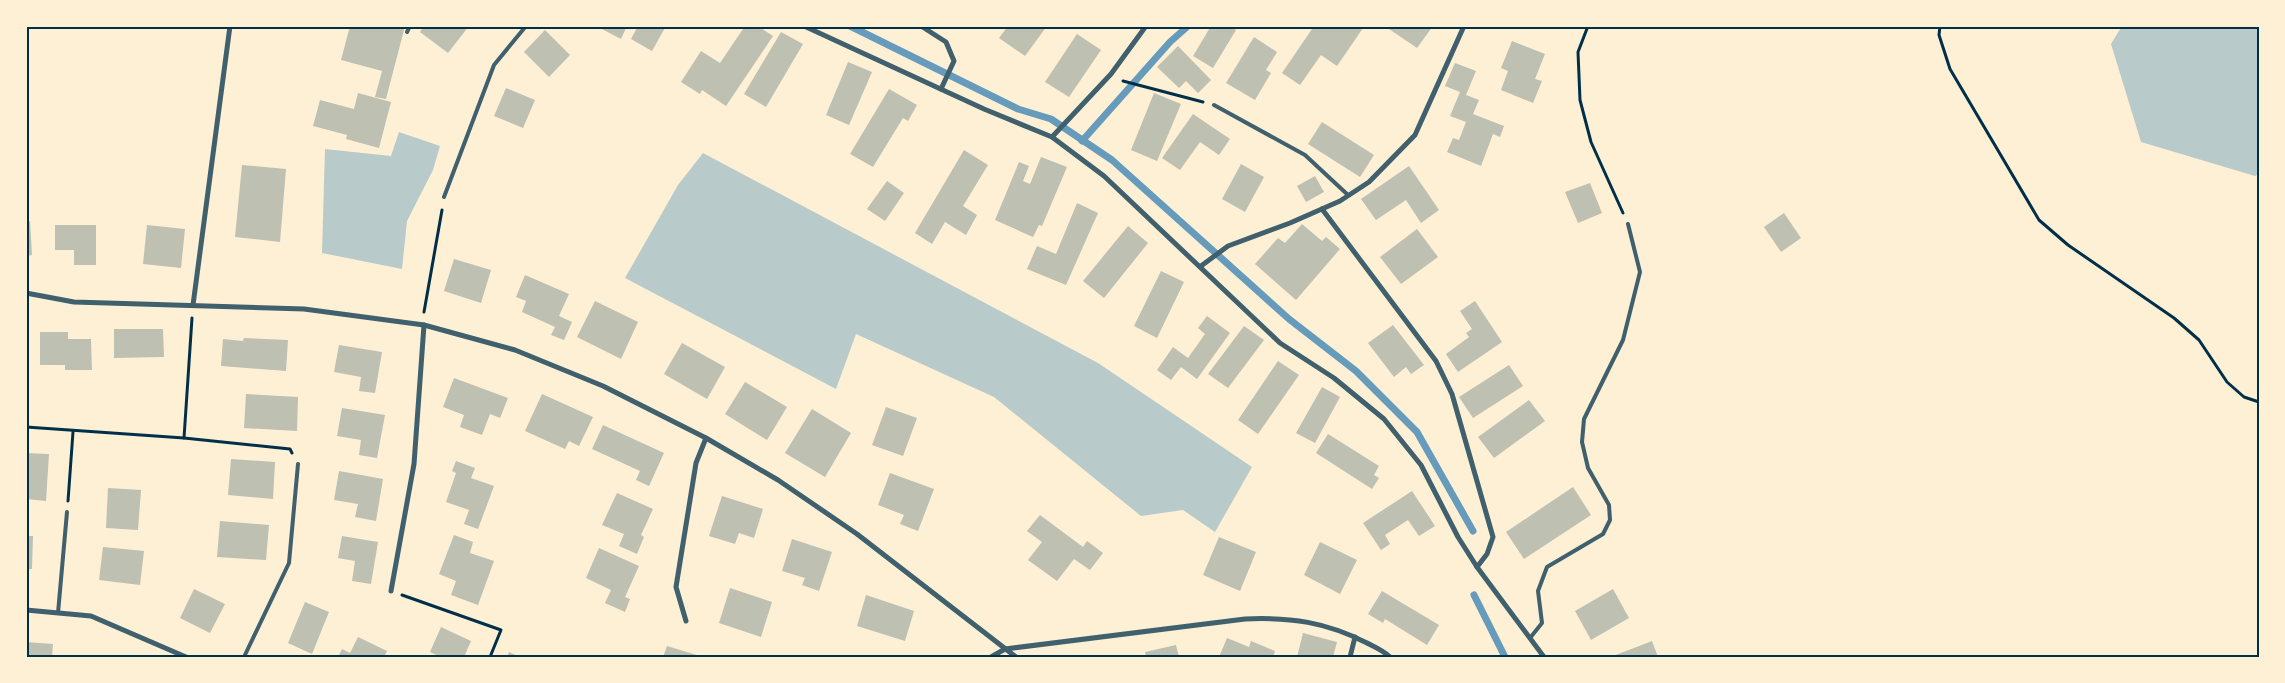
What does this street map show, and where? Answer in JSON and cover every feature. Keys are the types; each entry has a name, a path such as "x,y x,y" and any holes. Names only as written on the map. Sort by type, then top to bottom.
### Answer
{"street":[{"path":"193,305 230,26"},
{"path":"804,26 1052,137 1104,176 1280,343 1334,378 1384,419 1422,465 1458,537 1477,567 1544,657"},
{"path":"921,26 946,42 954,61 941,88"},
{"path":"1052,137 1111,74 1146,26"},
{"path":"1201,266 1228,246 1322,209 1369,182 1415,135 1464,26"},
{"path":"1322,209 1436,361 1452,394 1493,537 1487,554 1477,567"},
{"path":"26,293 74,302 304,308 424,325 515,350 603,386 706,438 778,480 857,534 1016,657"},
{"path":"392,591 414,464 424,325"},
{"path":"686,621 676,587 696,463 706,438"},
{"path":"26,610 91,616 186,657"},
{"path":"991,657 1005,649 1262,618 1279,618 1321,624 1355,637 1390,657"},
{"path":"1350,657 1355,637"}],"lane":[{"path":"407,32 410,26"},
{"path":"444,197 494,65 526,26"},
{"path":"1214,105 1305,154 1348,195"},
{"path":"1530,638 1542,623 1538,591 1547,567 1603,534 1610,520 1609,505 1588,468 1582,442 1584,419 1623,340 1640,272 1628,224"},
{"path":"244,657 289,563 298,464"},
{"path":"58,613 67,512"}],"path":[{"path":"1588,26 1578,52 1580,100 1591,142 1628,224"},
{"path":"1940,26 1939,36 1950,69 2038,220 2068,245 2174,318 2199,340 2227,382 2244,397 2259,402"},
{"path":"1127,83 1214,105"},
{"path":"424,325 425,304 444,197"},
{"path":"184,438 193,305"},
{"path":"26,427 73,432 184,438 290,449 298,464"},
{"path":"67,512 73,432"},
{"path":"392,591 501,630 490,657"}],"shaded area":[{"path":"2122,26 2259,26 2259,174 2255,176 2141,142 2111,44"},
{"path":"399,132 440,146 433,170 407,221 402,269 322,253 325,149 391,156"},
{"path":"703,153 1098,363 1252,467 1215,532 1183,510 1141,516 994,397 856,334 836,389 625,278 678,185"}],"building":[{"path":"350,26 405,26 386,99 375,97 382,71 341,60"},
{"path":"424,26 469,26 448,53 420,32"},
{"path":"596,26 627,26 621,39"},
{"path":"638,26 666,26 652,51 631,39"},
{"path":"745,26 758,26 773,36 726,106 702,90 700,94 681,82 701,51 720,63"},
{"path":"1008,26 1047,26 1025,56 999,38"},
{"path":"1211,26 1230,26 1236,30 1213,68 1193,56"},
{"path":"1314,26 1360,26 1363,28 1337,66 1321,55 1300,85 1282,73"},
{"path":"1390,26 1433,26 1417,48 1389,29"},
{"path":"545,30 570,55 549,77 524,52"},
{"path":"781,32 803,44 766,107 744,94"},
{"path":"1077,34 1101,50 1069,97 1045,82"},
{"path":"1254,37 1277,52 1266,70 1271,73 1255,100 1226,83"},
{"path":"1512,41 1545,54 1535,79 1542,81 1533,103 1501,90 1508,71 1501,68"},
{"path":"1178,46 1211,80 1198,93 1186,81 1179,88 1157,67"},
{"path":"848,62 872,72 849,125 826,115"},
{"path":"1455,63 1476,71 1466,95 1479,100 1473,114 1504,126 1500,137 1493,134 1481,166 1447,152 1453,138 1459,140 1466,122 1450,116 1460,92 1445,86"},
{"path":"506,88 535,100 523,128 494,116"},
{"path":"889,89 917,105 908,121 903,118 873,167 850,154"},
{"path":"358,93 391,102 379,148 346,139 347,135 313,126 320,100 354,109"},
{"path":"1154,93 1181,104 1157,161 1131,150"},
{"path":"1193,114 1230,139 1219,155 1200,142 1180,170 1162,158"},
{"path":"1322,122 1374,155 1360,177 1308,144"},
{"path":"964,150 988,165 963,206 977,215 966,235 945,222 932,244 915,233"},
{"path":"1041,157 1067,167 1042,226 1039,225 1033,237 995,220 1019,162 1029,166 1023,181 1030,184"},
{"path":"1241,164 1264,177 1245,212 1222,199"},
{"path":"242,165 286,169 280,242 235,237"},
{"path":"1409,166 1439,210 1421,223 1406,200 1376,220 1361,199"},
{"path":"1315,176 1324,192 1306,202 1297,186"},
{"path":"887,181 904,193 885,221 867,209"},
{"path":"1590,183 1602,213 1578,223 1565,192"},
{"path":"1077,203 1098,213 1066,285 1027,269 1037,246 1056,254"},
{"path":"1784,213 1801,238 1781,252 1764,227"},
{"path":"30,221 32,255 26,256 26,222"},
{"path":"1302,224 1322,241 1326,237 1340,249 1296,300 1255,264 1278,238 1285,243"},
{"path":"55,225 96,225 96,265 74,265 74,250 55,250"},
{"path":"147,225 185,229 181,268 143,264"},
{"path":"1128,226 1148,243 1104,298 1083,281"},
{"path":"1417,229 1438,257 1401,284 1380,257"},
{"path":"454,259 491,270 481,303 444,291"},
{"path":"1161,271 1184,282 1157,338 1134,326"},
{"path":"525,275 569,294 559,316 572,322 564,340 551,335 555,327 522,312 526,301 516,297"},
{"path":"595,301 638,322 621,359 577,337"},
{"path":"1475,301 1502,342 1458,372 1446,354 1469,337 1466,333 1472,329 1460,311"},
{"path":"1207,316 1230,333 1197,379 1181,367 1171,380 1157,370 1173,347 1188,358 1205,334 1198,328"},
{"path":"1393,325 1424,365 1411,374 1406,367 1394,377 1368,343"},
{"path":"1244,326 1264,340 1228,388 1208,374"},
{"path":"114,329 163,329 164,357 114,358"},
{"path":"40,332 68,332 68,339 91,339 92,370 65,370 65,365 40,365"},
{"path":"244,338 288,340 286,371 221,366 223,339 243,341"},
{"path":"682,343 725,367 707,399 664,374"},
{"path":"339,345 382,352 375,393 359,391 361,377 334,372"},
{"path":"1278,361 1299,375 1258,434 1238,420"},
{"path":"1509,365 1523,386 1473,418 1459,397"},
{"path":"454,378 508,398 500,418 490,414 482,435 460,427 464,415 443,407"},
{"path":"745,382 787,407 767,440 725,414"},
{"path":"1322,387 1340,397 1315,443 1296,433"},
{"path":"246,394 298,397 297,431 244,428"},
{"path":"542,394 593,417 579,446 569,441 565,449 525,431"},
{"path":"1529,400 1545,421 1494,458 1478,437"},
{"path":"886,407 917,418 903,456 872,445"},
{"path":"342,408 385,415 377,458 359,455 361,440 337,436"},
{"path":"812,409 851,433 825,477 785,453"},
{"path":"603,425 664,453 649,486 636,480 640,471 592,449"},
{"path":"1328,434 1379,466 1374,475 1379,478 1372,489 1316,453"},
{"path":"26,453 49,454 46,501 26,499"},
{"path":"231,459 275,462 273,499 228,495"},
{"path":"456,461 475,468 471,478 494,486 478,529 464,524 469,510 446,502 456,473 452,471"},
{"path":"339,471 383,479 376,521 355,517 358,504 334,500"},
{"path":"890,473 934,489 918,531 900,524 904,515 878,505"},
{"path":"1573,487 1591,515 1524,559 1506,532"},
{"path":"108,488 141,490 138,530 106,528"},
{"path":"1412,491 1435,526 1419,536 1408,520 1385,535 1390,544 1381,550 1363,523"},
{"path":"617,493 653,509 641,535 644,537 637,554 619,546 624,534 602,525"},
{"path":"722,496 763,509 754,538 739,533 735,544 709,536"},
{"path":"1040,515 1083,547 1087,541 1103,553 1090,570 1074,559 1057,581 1028,560 1042,542 1027,531"},
{"path":"220,521 269,525 266,560 217,557"},
{"path":"454,535 473,542 470,553 494,561 478,605 451,595 456,581 439,574"},
{"path":"26,536 33,536 32,569 26,569"},
{"path":"342,536 378,542 371,584 352,581 355,561 338,558"},
{"path":"1219,537 1256,552 1240,591 1203,575"},
{"path":"792,539 832,552 819,591 802,585 805,578 782,571"},
{"path":"1320,542 1357,560 1340,594 1304,575"},
{"path":"103,547 144,551 140,585 99,580"},
{"path":"599,548 639,566 625,597 630,599 625,612 605,603 611,590 586,578"},
{"path":"730,588 772,602 761,637 719,623"},
{"path":"194,589 225,604 210,633 180,618"},
{"path":"1613,589 1629,618 1591,640 1575,611"},
{"path":"1382,591 1439,625 1427,645 1385,619 1383,623 1368,614"},
{"path":"866,595 914,611 905,641 857,626"},
{"path":"305,602 329,612 312,654 288,643"},
{"path":"441,627 471,641 464,657 441,657 430,652"},
{"path":"1303,633 1337,642 1333,657 1297,657"},
{"path":"358,637 387,651 384,657 338,657 342,649 350,653"},
{"path":"1227,638 1249,647 1251,641 1275,651 1273,657 1219,657"},
{"path":"1652,641 1658,657 1610,657 1634,648"},
{"path":"26,642 53,644 52,657 26,657"},
{"path":"1176,645 1179,657 1146,657 1145,652"},
{"path":"667,646 700,656 700,657 663,657"},
{"path":"509,652 520,657 507,657"}],"waterway":[{"path":"850,26 1018,109 1051,119 1112,160 1289,319 1356,371 1417,432 1473,531"},
{"path":"1082,141 1170,42 1188,26"},
{"path":"1474,595 1505,657"}]}
